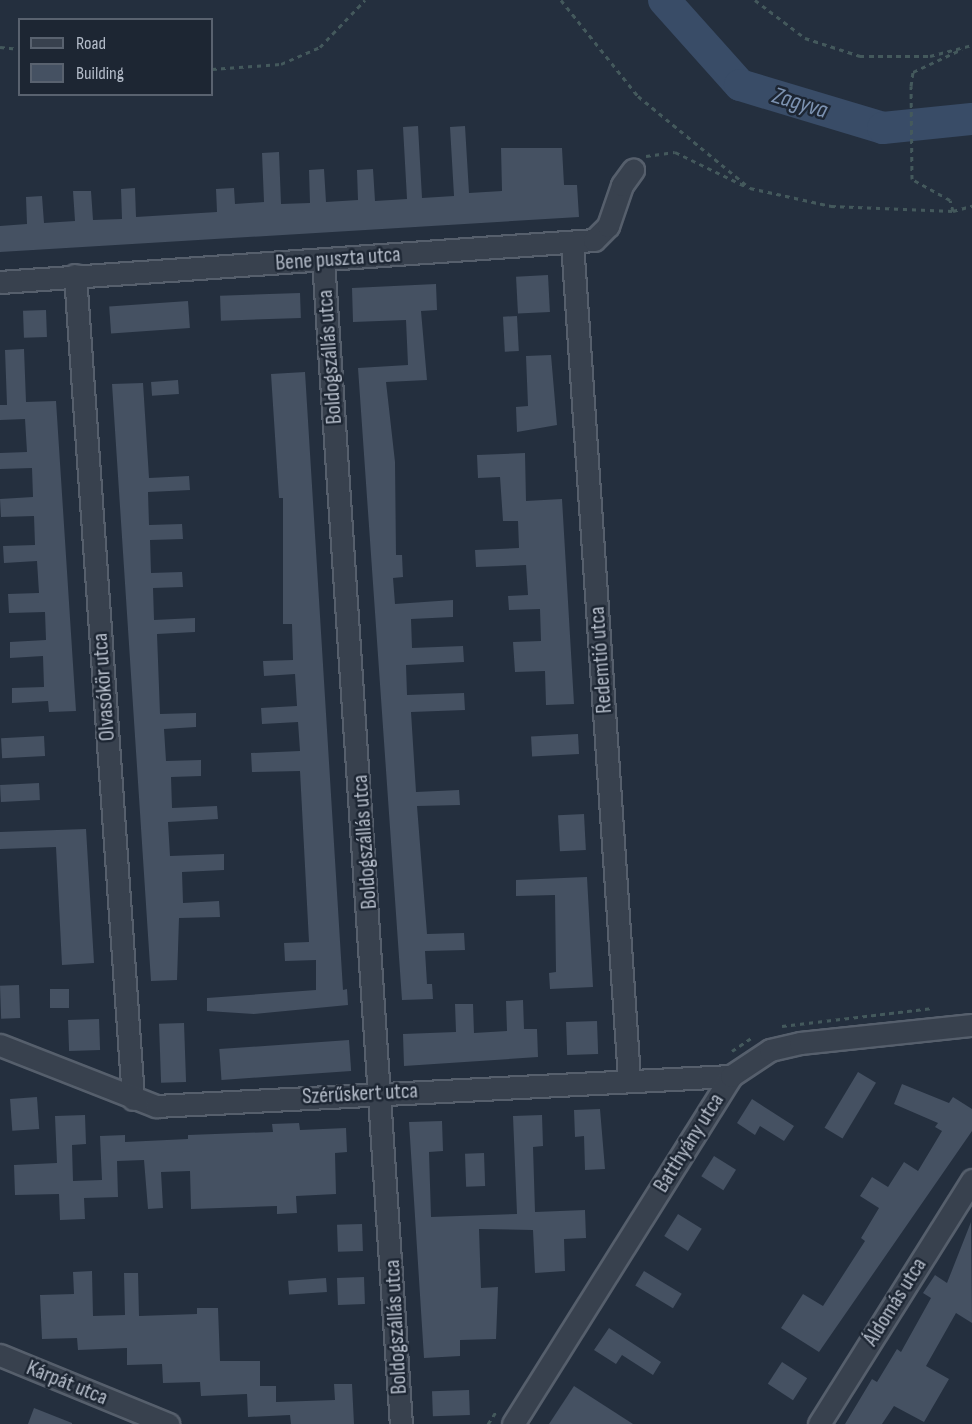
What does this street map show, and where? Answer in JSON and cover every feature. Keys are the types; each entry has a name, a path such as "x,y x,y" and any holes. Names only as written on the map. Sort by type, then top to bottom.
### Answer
{"street":[{"name":"Bene puszta utca","path":"0,282 594,240 608,226 622,185 633,170"},
{"name":"Redemtió utca","path":"572,242 629,1078"},
{"name":"Boldogszállás utca","path":"324,260 382,1093 401,1424"},
{"name":"Olvasókör utca","path":"75,275 133,1099"},
{"name":"Batthyány utca","path":"513,1424 731,1076 771,1050 800,1043 972,1025"},
{"name":"Szérűskert utca","path":"0,1045 133,1099 156,1106 629,1078 731,1076"},
{"name":"Áldomás utca","path":"819,1424 972,1180"},
{"name":"Kárpát utca","path":"0,1356 168,1424"}],"path":[{"path":"213,69 281,64 321,46 365,0"},
{"path":"561,0 638,96 750,188"},
{"path":"754,0 805,38 860,56 930,56 970,45"},
{"path":"952,211 950,200 912,179 911,86 913,72 970,45"},
{"path":"0,47 18,49"},
{"path":"633,170 646,156 675,152 750,188 831,206 952,211 972,206"}],"building":[{"path":"418,126 422,198 454,196 450,127 465,126 469,193 502,191 501,148 562,148 564,185 577,185 579,217 0,252 0,226 27,224 26,197 42,196 44,223 75,221 73,191 91,191 93,220 122,219 121,189 135,188 136,217 217,212 216,189 234,188 235,204 264,202 262,153 279,152 281,204 310,203 309,170 324,169 326,202 358,200 357,170 373,169 375,201 407,199 403,127"},
{"path":"548,275 550,312 518,314 516,277"},
{"path":"436,284 437,310 421,311 427,380 386,382 395,462 396,555 402,555 403,577 393,578 395,604 453,600 453,617 411,619 412,648 463,646 464,662 406,665 407,695 464,693 465,710 411,712 416,792 459,790 460,805 417,806 427,934 464,933 465,950 425,951 427,984 432,984 433,999 402,1000 358,368 408,365 406,320 353,322 352,288"},
{"path":"300,293 301,318 221,321 220,296"},
{"path":"188,301 190,328 111,333 109,307"},
{"path":"46,310 47,337 24,338 23,311"},
{"path":"517,316 519,351 505,352 503,317"},
{"path":"24,349 26,402 56,401 76,711 49,712 48,701 12,703 12,688 44,687 43,656 10,658 10,642 46,640 45,612 9,613 8,594 39,593 37,561 4,563 3,546 35,545 34,516 1,517 0,499 33,497 32,468 0,469 0,453 27,452 25,419 0,420 0,405 7,405 5,350"},
{"path":"551,355 557,425 517,432 516,407 528,406 526,356"},
{"path":"305,372 343,990 347,989 348,1005 254,1014 207,1011 207,998 316,990 316,960 285,961 284,943 309,942 300,771 252,772 251,753 300,751 298,722 262,724 261,708 297,706 295,674 264,676 263,661 293,660 292,624 283,624 283,498 279,498 271,374"},
{"path":"178,380 179,394 152,396 151,382"},
{"path":"143,383 149,478 189,476 190,490 148,492 149,525 182,524 183,539 150,540 151,573 182,572 183,587 153,588 154,620 195,618 195,632 157,634 160,714 196,713 196,727 164,729 166,761 201,760 201,776 171,777 172,808 217,806 218,819 168,822 170,856 224,854 224,870 182,872 183,903 219,901 220,917 179,918 177,980 151,981 112,384"},
{"path":"525,453 526,501 562,499 574,704 546,705 545,671 515,672 513,642 541,641 540,609 509,610 508,596 528,595 526,565 476,567 475,550 519,548 518,521 503,521 500,477 478,478 477,455"},
{"path":"578,734 579,754 532,756 531,736"},
{"path":"44,736 45,756 2,758 1,738"},
{"path":"39,783 40,800 1,802 0,785"},
{"path":"584,814 586,850 560,851 558,815"},
{"path":"86,829 94,963 62,965 56,847 0,849 0,832"},
{"path":"587,877 593,987 550,989 549,973 556,972 555,895 516,896 516,880"},
{"path":"19,985 20,1018 1,1019 0,986"},
{"path":"50,989 69,989 69,1008 50,1008"},
{"path":"523,1000 524,1029 537,1029 538,1057 404,1066 403,1034 456,1032 455,1004 473,1004 474,1033 507,1031 506,1001"},
{"path":"99,1019 100,1050 69,1051 68,1020"},
{"path":"597,1021 598,1054 567,1055 566,1022"},
{"path":"184,1023 186,1082 161,1083 159,1024"},
{"path":"349,1040 351,1071 221,1080 219,1049"},
{"path":"858,1072 876,1083 843,1139 825,1128"},
{"path":"902,1084 949,1103 953,1097 972,1109 972,1131 819,1352 781,1328 803,1294 823,1306 865,1241 861,1238 879,1208 860,1196 872,1177 888,1187 904,1162 918,1171 942,1131 935,1127 938,1123 894,1104"},
{"path":"37,1097 39,1129 12,1131 10,1099"},
{"path":"752,1099 794,1126 784,1141 760,1126 755,1135 737,1123"},
{"path":"600,1109 605,1169 585,1170 584,1136 575,1137 574,1110"},
{"path":"85,1115 86,1144 72,1145 73,1181 102,1180 100,1136 125,1135 125,1142 188,1139 188,1135 273,1132 272,1124 299,1123 300,1130 346,1128 347,1152 335,1153 336,1194 296,1196 297,1213 277,1214 277,1206 191,1209 190,1171 161,1172 163,1208 148,1209 144,1160 117,1161 118,1197 84,1198 85,1219 60,1220 59,1194 15,1195 14,1165 57,1163 55,1116"},
{"path":"542,1115 543,1146 533,1147 535,1212 585,1210 586,1238 564,1239 565,1271 535,1273 533,1230 479,1229 481,1288 498,1287 496,1339 460,1340 460,1356 424,1358 409,1122 442,1121 443,1151 429,1152 431,1217 517,1214 513,1116"},
{"path":"484,1153 485,1186 466,1187 465,1154"},
{"path":"714,1156 736,1170 723,1190 701,1176"},
{"path":"678,1214 702,1229 688,1251 664,1236"},
{"path":"971,1222 972,1323 956,1313 926,1366 949,1379 924,1422 894,1406 882,1424 845,1424 872,1379 877,1382 897,1349 901,1352 931,1298 923,1293 935,1275 947,1283"},
{"path":"362,1224 363,1251 338,1252 337,1225"},
{"path":"92,1271 93,1316 125,1315 124,1273 138,1273 139,1316 197,1314 197,1308 218,1308 220,1361 260,1361 260,1386 276,1386 276,1402 335,1400 334,1384 352,1384 354,1424 291,1424 290,1415 248,1417 247,1394 201,1396 200,1382 163,1383 162,1364 127,1365 127,1348 78,1350 77,1338 42,1339 40,1295 74,1294 73,1272"},
{"path":"644,1271 682,1294 673,1308 635,1286"},
{"path":"364,1277 365,1304 338,1305 337,1278"},
{"path":"326,1278 327,1292 289,1295 288,1281"},
{"path":"609,1328 661,1362 653,1375 622,1355 616,1364 594,1350"},
{"path":"782,1362 807,1378 793,1400 768,1384"},
{"path":"574,1386 633,1424 549,1424"},
{"path":"469,1390 470,1415 433,1416 432,1391"},
{"path":"34,1408 72,1423 72,1424 28,1424"}],"waterway":[{"name":"Zagyva","path":"664,0 740,85 883,128 972,119"}]}
